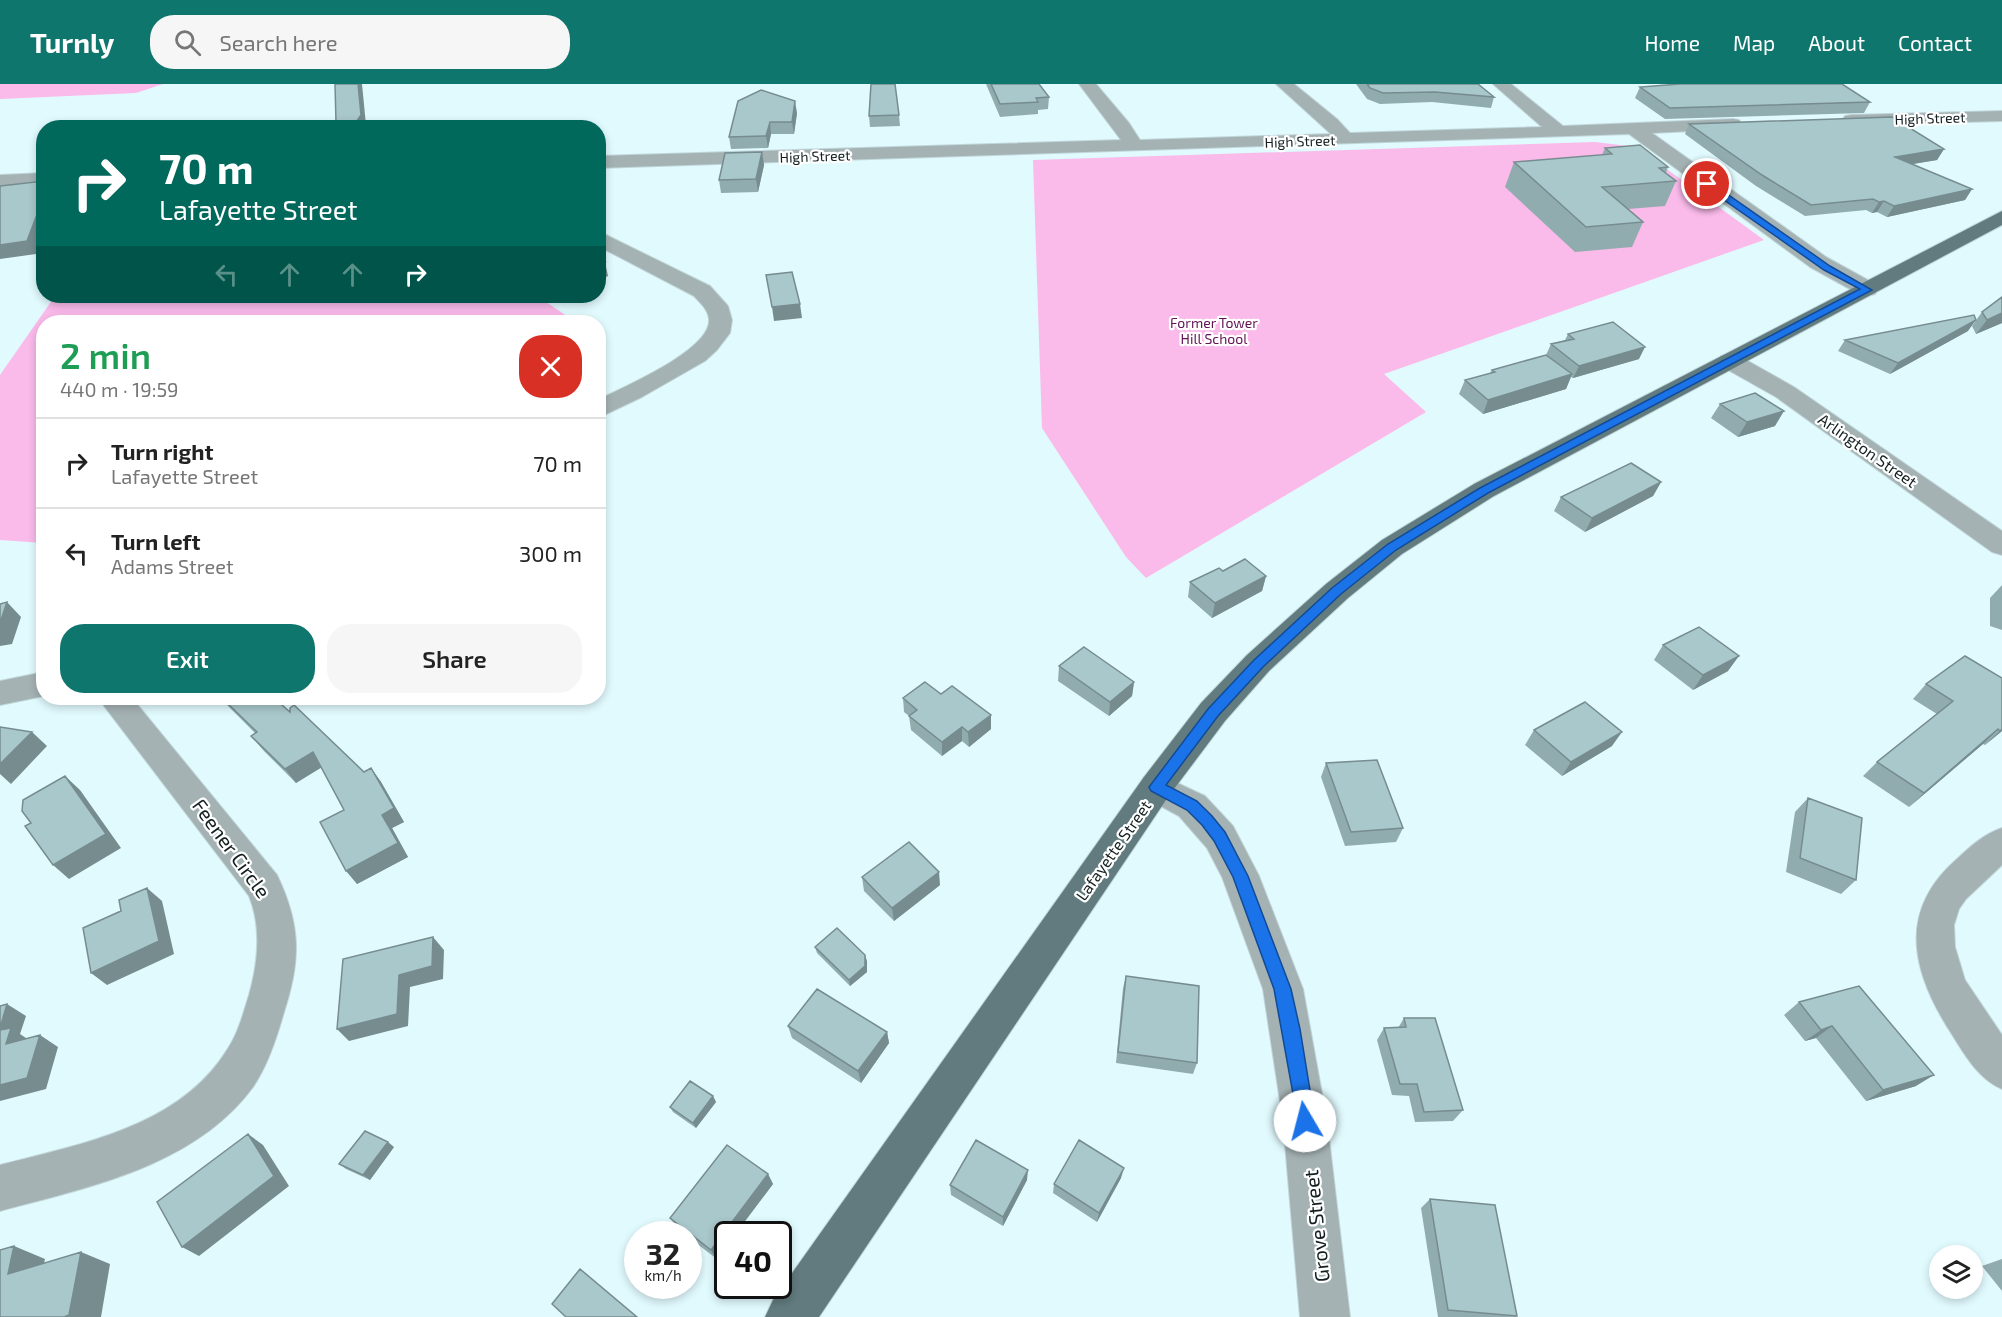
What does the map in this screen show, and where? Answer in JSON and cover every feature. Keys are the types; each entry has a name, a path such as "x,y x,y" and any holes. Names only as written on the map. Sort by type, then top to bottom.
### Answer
{"main road":[{"name":"Lafayette Street","path":"790,1317 1156,787 1213,712 1258,663 1320,605 1377,558 1430,522 1476,495 2002,217"}],"street":[{"path":"1087,84 1123,127 1134,146"},
{"path":"1284,84 1331,123 1345,139"},
{"path":"1501,84 1559,132"},
{"name":"High Street","path":"1830,121 2002,116"},
{"name":"High Street","path":"606,162 1750,124"},
{"path":"1634,129 1818,262 1867,290"},
{"path":"0,181 36,179"},
{"path":"606,241 702,291 713,301 720,314 716,337 701,353 606,406"},
{"name":"Arlington Street","path":"1730,361 1785,392 2002,545"},
{"path":"0,693 36,686"},
{"name":"Feener Circle","path":"0,1188 130,1149 181,1125 202,1110 222,1092 238,1072 250,1051 268,996 274,969 277,921 264,887 120,705"},
{"name":"Grove Street","path":"1156,787 1192,806 1220,837 1249,896 1283,989 1292,1029 1305,1121 1324,1317"},
{"path":"2002,843 1949,893 1938,912 1935,936 1943,978 1953,1002 1966,1024 2002,1068"}],"green space":[{"path":"0,84 163,84 136,93 0,99"},
{"name":"Former Tower Hill School","path":"1595,142 1628,146 1646,154 1764,240 1384,374 1426,412 1146,578 1126,557 1042,428 1033,160"},
{"path":"50,303 548,303 566,315 42,315"},
{"path":"36,323 36,543 0,540 0,375"}],"building":[{"path":"335,84 358,84 361,115 358,120 336,120"},
{"path":"871,84 895,84 899,115 869,116"},
{"path":"991,84 1039,84 1049,97 1036,98 1038,102 1000,104"},
{"path":"1367,84 1478,84 1494,97 1435,92 1383,93 1370,88"},
{"path":"1680,84 1842,84 1870,102 1670,108 1640,87"},
{"path":"761,90 795,101 792,122 770,122 766,136 729,137 738,101"},
{"path":"1892,117 1944,149 1895,157 1972,189 1894,206 1873,199 1811,205 1762,175 1689,124"},
{"path":"1640,145 1668,167 1659,168 1676,181 1602,187 1643,222 1586,227 1514,162 1612,154 1605,148"},
{"path":"762,152 756,179 719,180 725,153"},
{"path":"36,182 36,217 27,241 0,245 0,186"},
{"path":"792,272 800,304 772,307 766,275"},
{"path":"2002,297 2002,313 1987,320 1982,312"},
{"path":"1974,315 1976,320 1898,363 1845,340"},
{"path":"1613,322 1645,347 1579,366 1551,344 1574,339 1568,334"},
{"path":"1546,355 1572,374 1488,400 1465,380 1495,372 1492,370"},
{"path":"1755,393 1784,411 1747,422 1720,404"},
{"path":"1631,463 1661,482 1592,518 1561,497"},
{"path":"1245,559 1266,576 1215,603 1190,582 1219,568 1223,571"},
{"path":"7,602 0,623 0,604"},
{"path":"1699,627 1739,656 1703,675 1663,645"},
{"path":"1084,647 1134,682 1110,702 1059,666"},
{"path":"1965,656 2002,678 2002,729 2000,731 1998,729 1924,793 1877,762 1953,701 1926,684"},
{"path":"925,682 941,694 952,686 991,715 968,732 962,727 942,742 909,716 917,710 903,698"},
{"path":"1585,702 1622,732 1571,762 1534,730"},
{"path":"229,705 282,705 290,712 290,708 294,705 364,772 371,768 394,808 382,815 398,843 346,871 320,822 344,810 313,752 285,769 251,736 257,732"},
{"path":"0,727 32,732 0,764"},
{"path":"1377,760 1403,828 1351,832 1326,763"},
{"path":"65,776 106,834 53,865 25,826 31,823 22,811 23,800"},
{"path":"1808,798 1862,818 1856,880 1800,858"},
{"path":"909,842 939,872 892,908 862,877"},
{"path":"147,888 159,941 91,973 83,928 121,911 119,900"},
{"path":"837,928 865,955 865,966 849,980 815,947"},
{"path":"433,937 432,966 399,975 397,1014 337,1029 343,959"},
{"path":"1126,976 1199,986 1197,1063 1118,1052"},
{"path":"1859,986 1934,1075 1883,1090 1832,1026 1821,1030 1799,1002"},
{"path":"817,989 887,1032 858,1071 788,1026"},
{"path":"7,1004 0,1028 0,1006"},
{"path":"1404,1018 1435,1018 1463,1110 1424,1112 1417,1084 1400,1084 1384,1028 1406,1027"},
{"path":"11,1028 6,1044 40,1035 27,1078 0,1085 0,1030"},
{"path":"690,1081 713,1096 693,1123 670,1107"},
{"path":"365,1131 388,1142 363,1175 339,1164"},
{"path":"248,1134 274,1176 182,1247 157,1202"},
{"path":"976,1140 1028,1170 1003,1217 950,1185"},
{"path":"1079,1140 1124,1168 1099,1213 1054,1184"},
{"path":"727,1145 768,1174 733,1221 714,1221 714,1246 711,1250 702,1243 702,1221 674,1221 670,1218"},
{"path":"1430,1199 1495,1205 1517,1316 1448,1310"},
{"path":"14,1246 8,1274 81,1252 69,1315 64,1317 0,1317 0,1250"},
{"path":"580,1269 637,1317 566,1317 552,1304"}],"route":[{"path":"1305,1121 1299,1071 1283,989 1240,876 1220,837 1207,820 1192,806 1156,787 1213,712 1258,663 1336,591 1392,547 1484,490 1867,290 1827,268 1707,184"}]}
